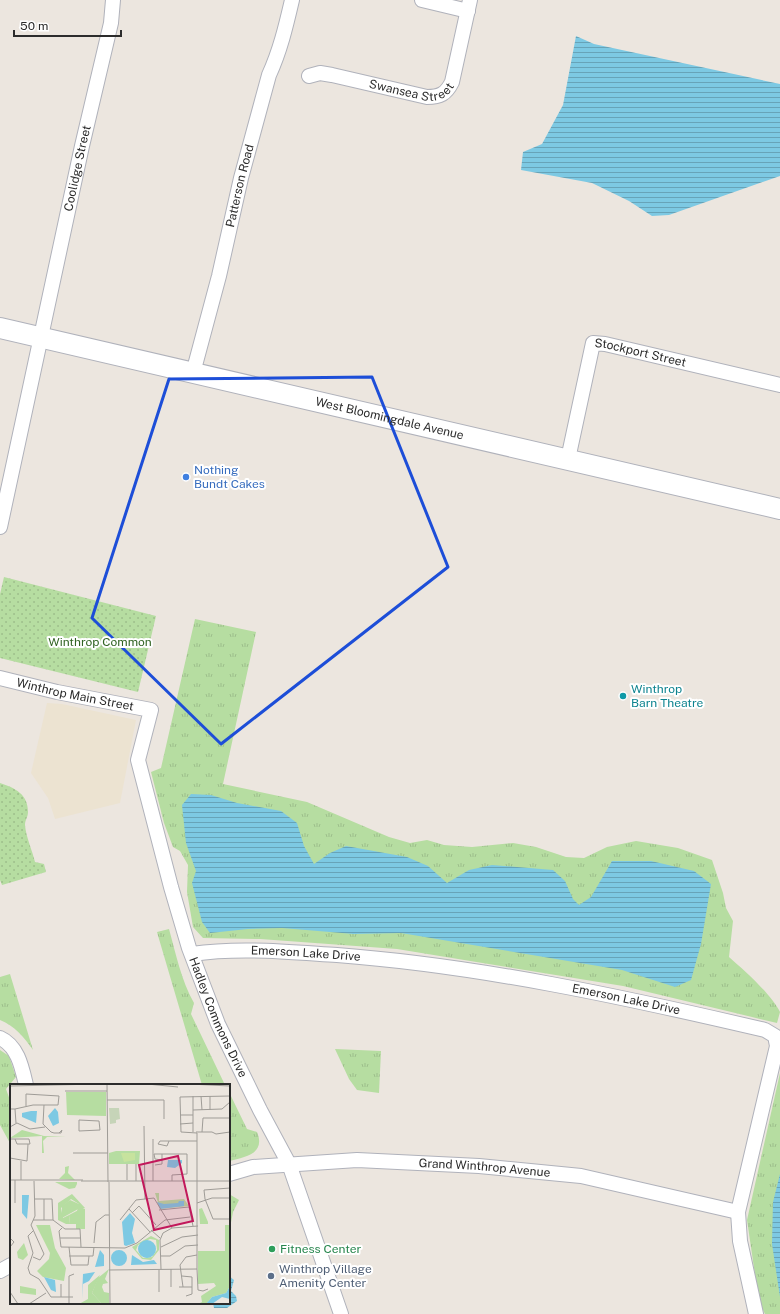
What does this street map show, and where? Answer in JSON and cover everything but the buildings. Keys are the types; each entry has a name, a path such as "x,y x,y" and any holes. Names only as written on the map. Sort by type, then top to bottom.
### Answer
{"main road":[{"name":"West Bloomingdale Avenue","path":"0,328 780,509"}],"street":[{"name":"Coolidge Street","path":"0,527 82,146 111,23 113,0"},
{"name":"Patterson Road","path":"193,373 219,276 241,178 269,75 286,29 292,0"},
{"path":"422,0 469,5"},
{"name":"Swansea Street","path":"309,76 320,73 427,97 443,95 449,89 452,82 469,5"},
{"name":"Stockport Street","path":"568,459 593,343 605,344 780,385"},
{"name":"Winthrop Main Street","path":"0,678 57,692 151,710"},
{"name":"Hadley Commons Drive","path":"151,710 138,760 171,887 192,954 218,1024 289,1164 341,1314"},
{"name":"Emerson Lake Drive","path":"192,954 214,951 301,952 453,967 542,983 766,1030 775,1036 777,1046 738,1212 740,1242 756,1314"},
{"path":"0,1038 13,1048 20,1061 26,1084"},
{"name":"Grand Winthrop Avenue","path":"230,1174 253,1167 357,1160 479,1166 581,1176 738,1212"},
{"path":"0,1271 10,1266"}],"highlighted area":[{"path":"372,377 448,567 221,744 92,618 169,379"}],"shaded area":[{"path":"47,703 62,704 136,720 120,803 55,819 48,798 31,773"}],"green space":[{"name":"Winthrop Common","path":"4,577 156,616 138,692 0,658 0,594"},
{"path":"195,619 256,632 223,784 307,802 389,837 410,843 427,840 444,845 472,847 513,843 536,847 566,857 584,858 607,847 636,841 678,848 712,860 723,893 726,908 733,921 729,957 757,983 776,1005 780,1012 777,1023 623,986 397,949 260,939 203,938 193,927 187,892 188,865 180,851 173,847 164,823 151,772 161,768"},
{"path":"0,783 11,787 20,793 26,801 28,815 25,825 28,839 35,862 44,864 46,872 2,885 0,880"},
{"path":"169,929 182,976 194,1003 191,1014 225,1084 202,1084 157,932"},
{"path":"10,974 33,1050 19,1032 0,1020 0,977"},
{"path":"335,1049 381,1051 379,1093 357,1090 349,1079"},
{"path":"0,1050 9,1056 16,1077 6,1089 10,1100 10,1143 0,1125"},
{"path":"780,1073 780,1314 765,1314 759,1302 747,1220"},
{"path":"230,1094 247,1129 257,1132 259,1139 259,1145 256,1150 241,1158 230,1161"},
{"path":"230,1195 239,1200 233,1212 230,1228"}],"water":[{"path":"576,36 594,44 780,84 780,176 669,215 652,216 629,201 592,183 521,170 523,152 542,144 563,105"},
{"path":"191,794 211,795 237,803 281,811 297,823 304,846 314,864 330,853 346,846 407,857 428,866 447,883 469,870 492,865 553,870 565,881 573,899 579,905 591,897 612,861 651,861 694,871 711,884 701,944 691,980 675,987 622,970 401,933 354,934 282,928 248,929 210,933 202,922 192,883 196,871 186,843 182,805"},
{"path":"780,1174 780,1297 772,1244 773,1202"},
{"path":"230,1277 234,1280 231,1291 236,1296 237,1301 227,1308 214,1308 213,1304 230,1304"}],"place":[{"name":"Nothing Bundt Cakes","path":"186,477"},
{"name":"Winthrop Barn Theatre","path":"623,696"},
{"name":"Fitness Center","path":"272,1249"},
{"name":"Winthrop Village Amenity Center","path":"271,1276"}]}
